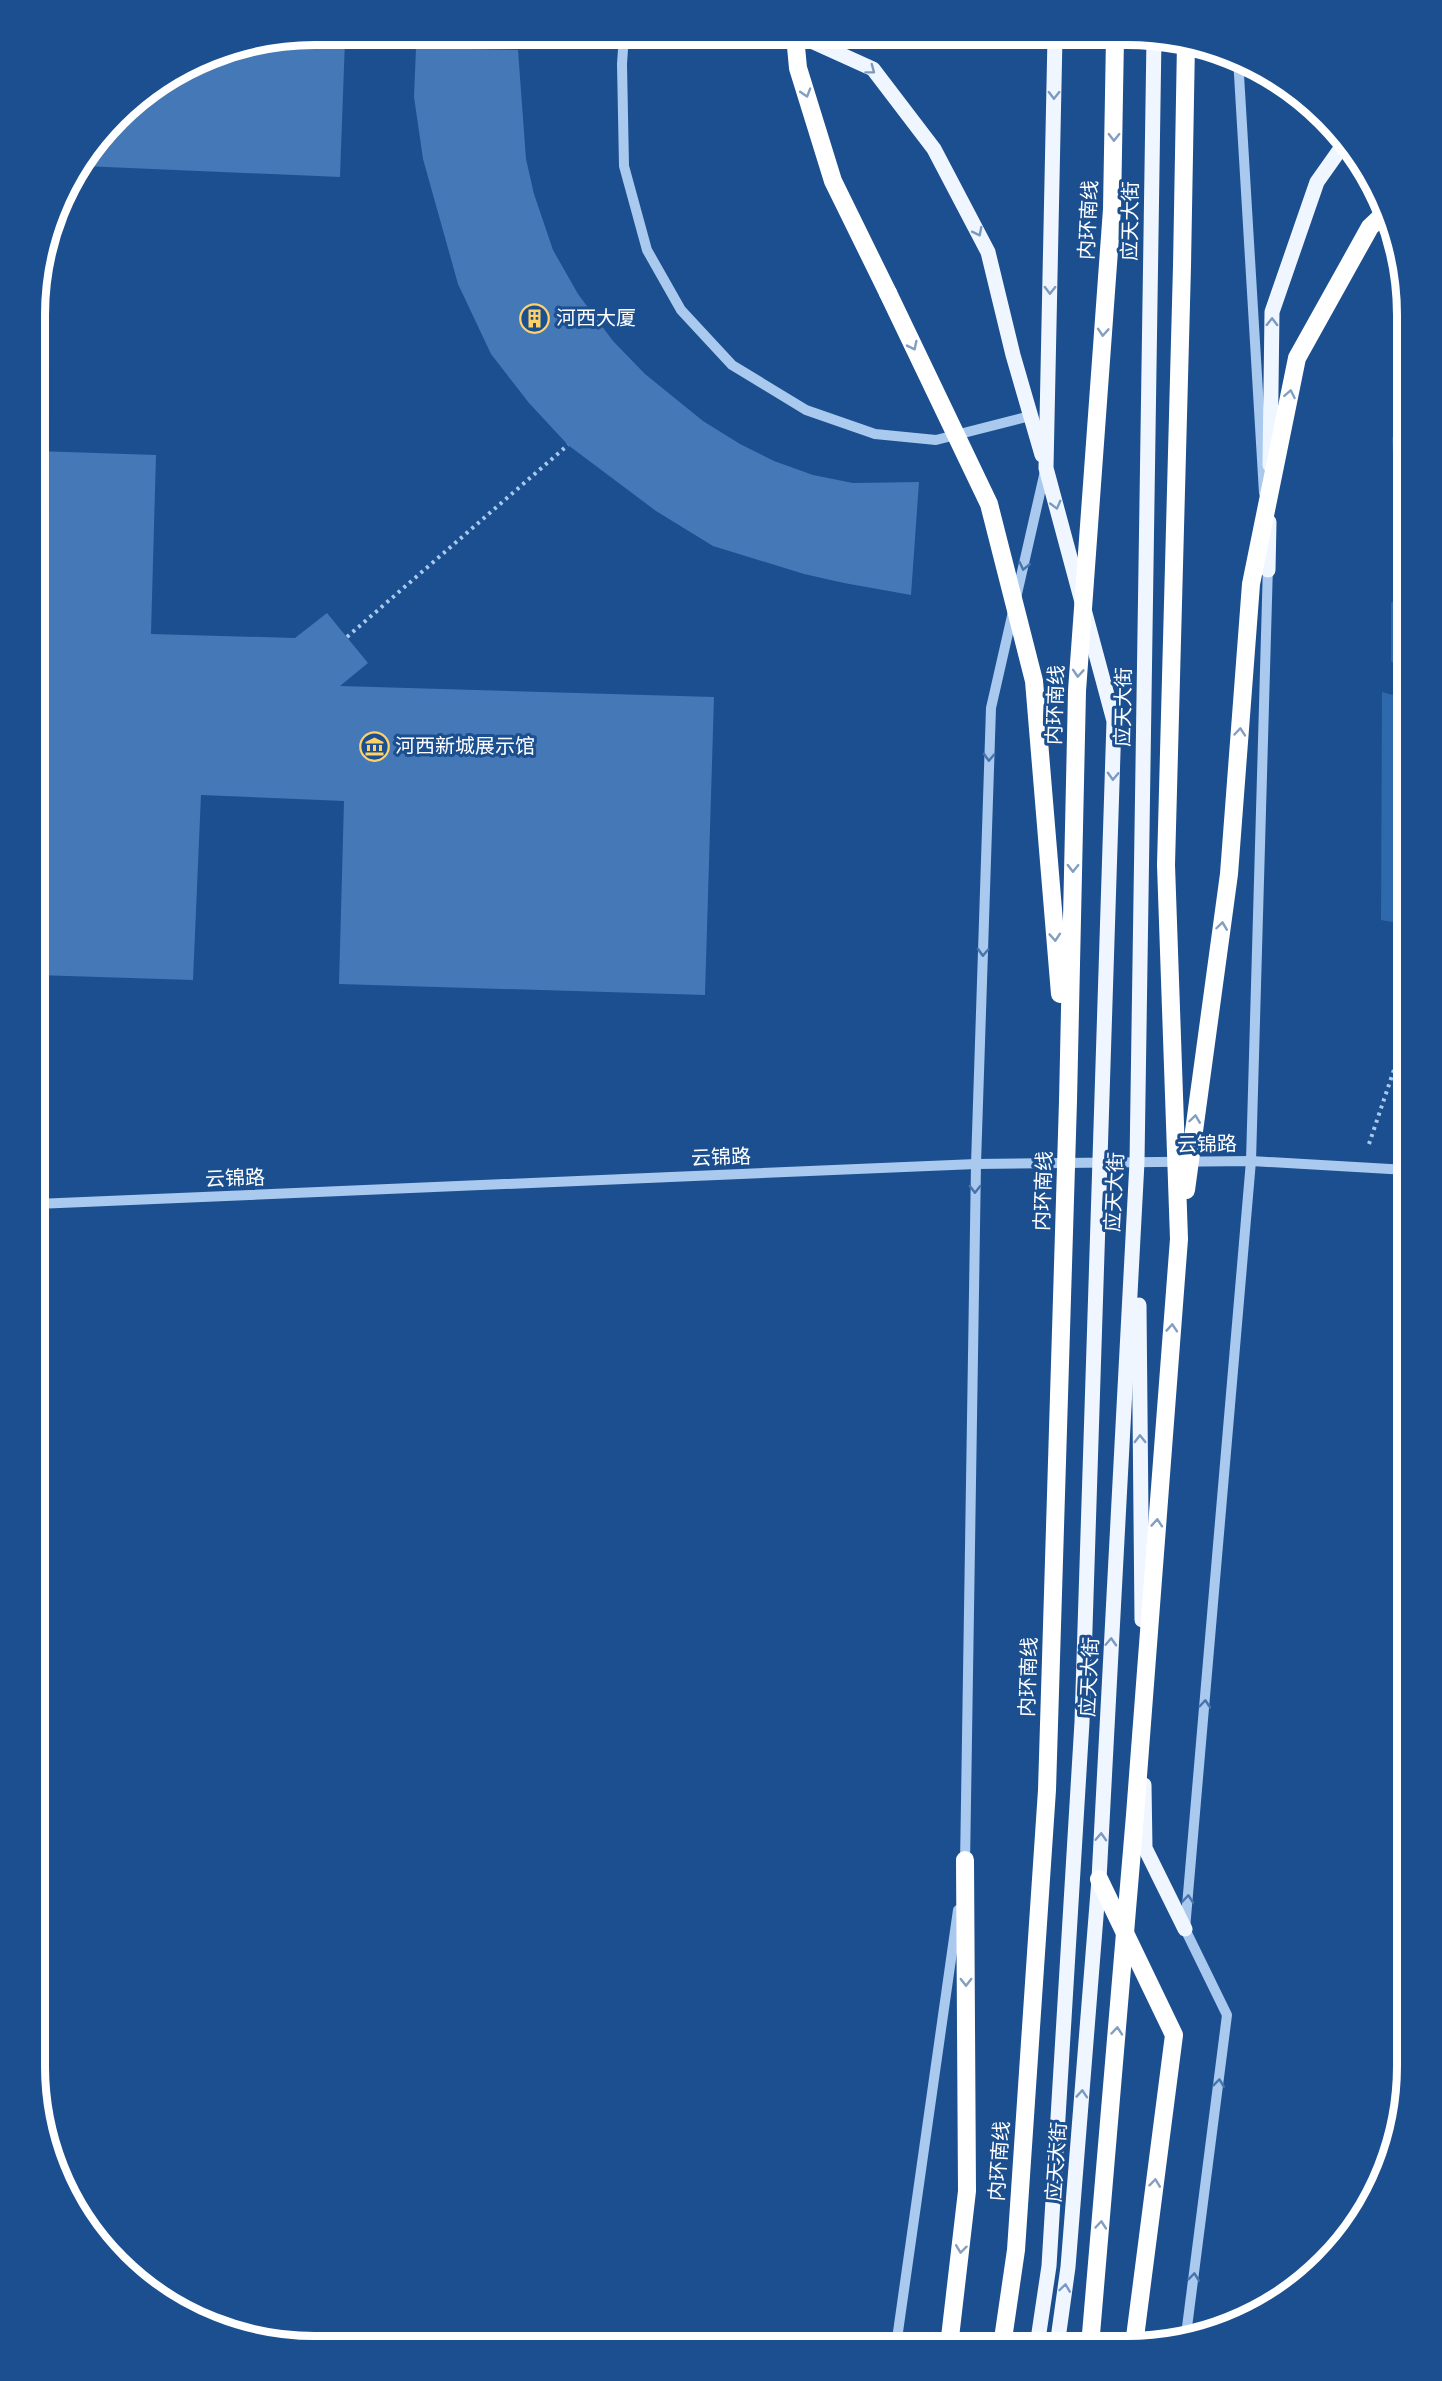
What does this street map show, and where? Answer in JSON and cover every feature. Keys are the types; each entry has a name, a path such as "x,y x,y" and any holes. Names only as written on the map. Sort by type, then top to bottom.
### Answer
{"highway":[{"path":"796,45 798,68 833,182 989,504 992,515 1034,681 1068,1101"},
{"name":"内环南线","path":"1003,2336 1016,2250 1047,1790 1068,1101 1077,691 1112,209 1115,45"},
{"path":"1179,1239 1166,865 1186,52"},
{"path":"1091,2336 1135,1815 1179,1239 1228,874 1251,584 1297,358 1370,228 1379,219"},
{"path":"950,2336 967,2191 965,1860"},
{"path":"1099,1879 1174,2035 1135,2336"}],"main road":[{"path":"820,45 873,69 934,149 988,252 1013,355 1046,468"},
{"name":"应天大街","path":"1038,2336 1049,2266 1081,1734 1114,721 1046,468 1055,45"},
{"name":"应天大街","path":"1058,2336 1068,2267 1099,1879 1137,1162 1154,47"},
{"path":"1268,570 1272,312 1317,182 1340,150"},
{"path":"1137,1162 1145,1848 1185,1929"}],"street":[{"path":"623,45 624,166 646,250 681,310 732,365 806,410 874,434 936,440 1030,416"},
{"path":"1187,2329 1227,2015 1185,1929 1251,1161 1268,570 1239,70"},
{"name":"应天大街","path":"897,2336 965,1860 976,1164 991,708 1046,468"},
{"name":"云锦路","path":"45,1204 976,1164 1251,1161 1397,1169"}],"path":[{"path":"347,637 568,445"},
{"path":"1370,1144 1397,1062"}],"shaded area":[{"path":"1397,436 1397,533 1392,437"},
{"path":"1397,598 1397,667 1391,661 1391,603"},
{"path":"1382,692 1397,696 1397,923 1381,920"}],"building":[{"path":"345,45 340,177 90,166 112,137 137,112 180,81 196,73 228,59 263,50 280,47"},
{"name":"河西大厦","path":"416,48 518,50 526,159 534,194 553,250 578,294 613,341 645,374 703,421 740,444 774,461 813,475 853,483 919,482 911,595 804,574 713,546 656,511 568,445 529,403 491,354 458,284 423,159 414,97"},
{"name":"河西新城展示馆","path":"45,451 156,455 151,634 295,638 327,613 368,663 340,686 714,697 705,995 339,984 344,801 201,795 193,980 45,975"}],"place":[{"name":"河西大厦","path":"535,318"},
{"name":"河西新城展示馆","path":"374,746"}]}
